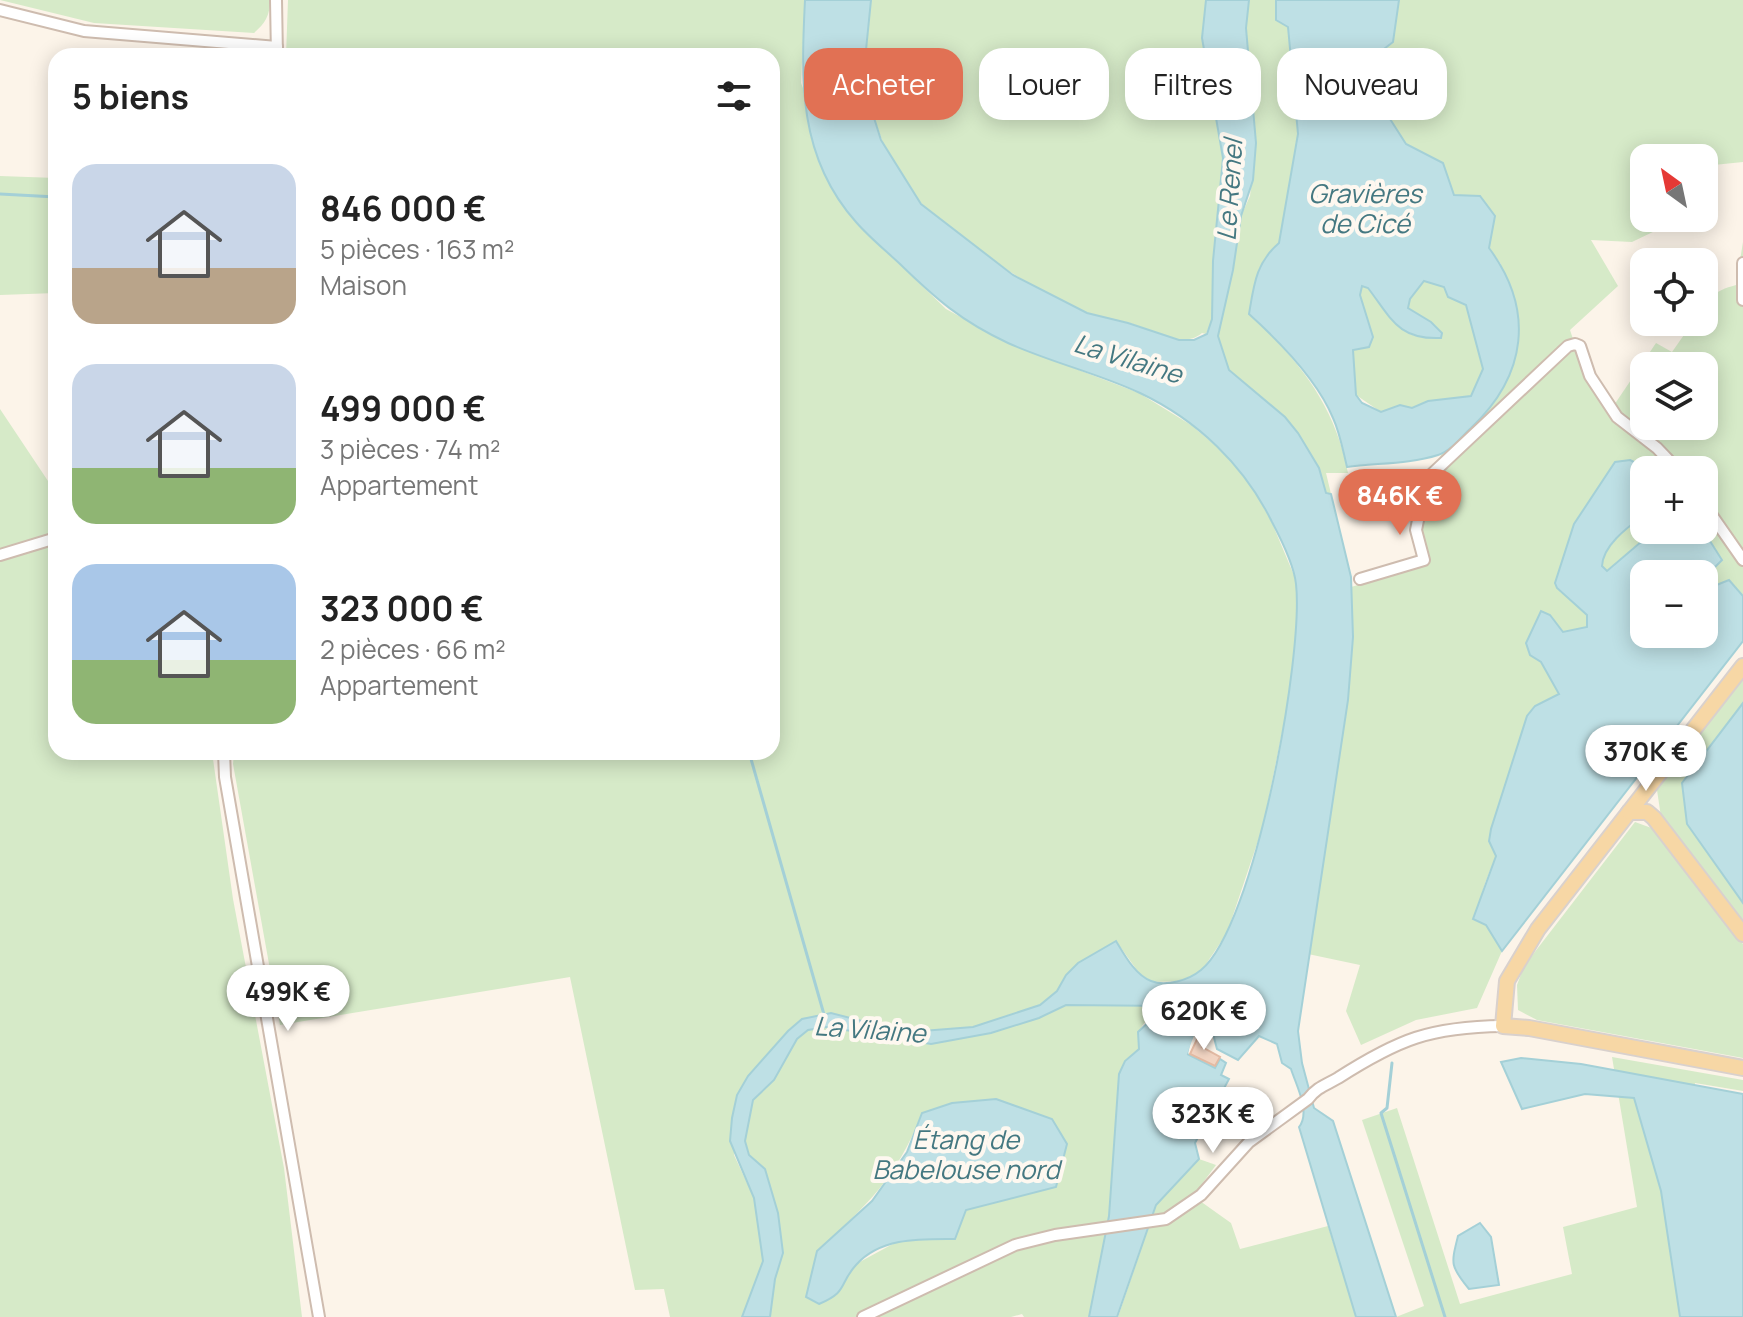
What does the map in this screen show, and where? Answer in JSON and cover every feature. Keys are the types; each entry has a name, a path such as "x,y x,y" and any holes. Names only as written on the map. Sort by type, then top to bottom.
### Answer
{"main road":[{"path":"1743,666 1523,951 1507,981 1503,1026 1529,1028 1743,1068"},
{"path":"1653,783 1651,803 1654,818"},
{"path":"1629,812 1647,812 1654,818 1743,934"}],"street":[{"path":"276,0 277,48"},
{"path":"0,10 84,31 248,48"},
{"path":"1743,263 1743,300"},
{"path":"1400,504 1568,346 1575,344 1580,346 1590,376 1617,417 1665,456"},
{"path":"1360,579 1424,560 1416,530 1427,479"},
{"path":"1718,524 1743,560"},
{"path":"0,555 48,540"},
{"path":"224,760 319,1317"},
{"path":"863,1317 993,1253 1055,1235 1166,1219 1201,1195 1235,1155 1308,1099 1322,1084 1384,1049 1417,1036 1450,1028 1503,1026"}],"green space":[{"path":"0,0 270,0 266,19 254,33 94,23"},
{"path":"288,0 805,0 801,83 804,120 816,120 856,222 946,309 1008,343 1139,393 1191,425 1235,462 1250,482 1272,523 1296,580 1298,633 1263,826 1227,933 1202,970 1185,981 1152,982 1139,973 1116,941 1078,963 1057,991 1040,1005 973,1027 922,1031 893,1029 831,1013 788,1031 748,1076 734,1155 754,1198 763,1261 742,1317 670,1317 664,1289 635,1290 570,977 280,1025 233,760 780,760 780,48 286,48"},
{"path":"871,0 1206,0 1204,48 1125,48 1125,120 1216,120 1223,158 1213,261 1212,319 1206,334 1185,340 1176,339 1072,307 1014,274 929,212 890,159 876,120 963,120 963,48 867,48"},
{"path":"1249,0 1276,0 1288,27 1290,48 1277,48 1277,120 1298,120 1298,124 1297,152 1279,243 1261,266 1249,314 1299,367 1334,426 1348,473 1326,473 1331,494 1326,493 1319,468 1285,417 1229,370 1218,336 1241,216 1250,196 1256,143 1254,120 1261,120 1261,48 1248,48"},
{"path":"1399,0 1743,0 1743,162 1718,165 1718,144 1630,144 1630,232 1653,232 1632,242 1591,240 1618,286 1570,330 1585,375 1608,414 1630,381 1630,440 1718,440 1718,352 1672,352 1683,336 1718,336 1718,293 1736,285 1743,242 1743,596 1729,580 1718,584 1718,564 1722,560 1712,544 1718,544 1718,456 1630,456 1630,463 1615,462 1588,504 1583,612 1587,615 1587,628 1563,632 1550,615 1541,611 1526,643 1529,654 1541,662 1559,694 1535,706 1527,716 1491,829 1489,841 1496,856 1481,904 1486,923 1502,951 1477,1008 1416,1020 1361,1045 1346,1011 1360,965 1308,954 1347,700 1353,637 1351,587 1428,565 1420,529 1432,478 1441,455 1480,419 1501,264 1489,248 1495,216 1480,196 1454,195 1443,163 1406,144 1391,120 1447,120 1447,48 1385,48 1393,42"},
{"path":"0,176 48,178 48,293 0,295"},
{"path":"1424,281 1445,287 1447,295 1466,305 1483,369 1471,396 1428,401 1412,408 1401,405 1381,412 1356,395 1353,350 1369,347 1370,338 1361,301 1362,286 1368,288 1390,318 1405,331 1415,336 1441,338 1442,333 1435,325 1408,308 1410,299"},
{"path":"1656,343 1672,352 1650,352"},
{"path":"0,409 48,481 48,760 213,760 233,899 284,1168 302,1317 0,1317"},
{"path":"1630,526 1630,544 1639,544 1607,572 1602,566 1604,558"},
{"path":"1743,678 1743,703 1682,783 1687,824 1743,903 1743,923 1661,817 1657,790"},
{"path":"1635,822 1657,830 1743,944 1743,1058 1537,1020 1518,1010 1517,985 1524,966"},
{"path":"1066,1005 1170,1006 1186,1015 1180,1028 1155,1020 1144,1023 1139,1049 1125,1061 1109,1216 1089,1317 1024,1317 1022,1314 1011,1317 770,1317 775,1279 783,1253 765,1169 749,1155 745,1141 753,1100 774,1080 797,1039 808,1030 827,1027 931,1044 1039,1018","holes":["922,1113 1056,1187 966,1210 955,1239 902,1239 856,1264 817,1251 879,1189 902,1156"]},
{"path":"1612,1057 1743,1080 1743,1091 1695,1083 1697,1161 1718,1317 1396,1317 1424,1306 1362,1120 1397,1108 1460,1304 1572,1274 1563,1227 1637,1207"},
{"path":"1199,1159 1216,1165 1193,1196 1231,1223 1240,1249 1328,1226 1356,1317 1118,1317 1156,1205"}],"water":[{"path":"805,0 871,0 866,48 804,48 804,89 803,60"},
{"path":"1206,0 1249,0 1248,48 1204,48"},
{"name":"Gravières de Cicé","path":"1276,0 1399,0 1393,42 1385,48 1290,48 1288,27 1276,20"},
{"name":"Le Renel","path":"808,120 875,120 881,140 921,204 1013,275 1087,313 1179,340 1194,340 1207,334 1212,319 1213,261 1223,158 1216,120 1254,120 1253,180 1241,216 1218,336 1229,370 1285,417 1319,468 1326,493 1331,494 1351,577 1353,637 1348,700 1298,1031 1302,1063 1314,1108 1333,1121 1396,1317 1356,1317 1299,1127 1304,1114 1301,1098 1291,1069 1282,1063 1277,1044 1259,1036 1238,1060 1217,1049 1212,1030 1201,1019 1194,1019 1170,1006 1066,1005 1039,1018 991,1033 931,1044 827,1027 808,1030 797,1039 774,1080 753,1100 745,1141 749,1155 765,1169 778,1213 783,1253 775,1279 770,1317 742,1317 763,1261 754,1198 730,1141 737,1095 748,1076 802,1019 831,1013 893,1029 922,1031 973,1027 1040,1005 1057,991 1078,963 1116,941 1135,969 1151,981 1177,982 1201,970 1221,944 1240,901 1257,847 1284,726 1296,619 1295,577 1283,544 1261,501 1217,446 1181,417 1140,393 1024,350 963,318 938,299 856,222 837,197 813,145"},
{"name":"Gravières de Cicé","path":"1297,120 1391,120 1406,144 1443,163 1454,195 1480,196 1495,216 1489,248 1504,271 1518,318 1518,341 1513,364 1490,408 1442,453 1416,460 1347,467 1326,403 1308,375 1249,314 1261,266 1279,243 1298,134","holes":["1424,281 1444,287 1448,297 1466,305 1483,369 1471,396 1428,401 1412,408 1400,405 1381,412 1362,403 1356,395 1353,350 1369,347 1373,337 1360,295 1362,286 1368,288 1397,325 1426,338 1441,338 1442,333 1408,308 1410,299"]},
{"path":"1630,460 1630,526 1603,558 1602,566 1607,571 1639,544 1712,544 1722,560 1718,564 1718,560 1630,560 1630,648 1718,648 1718,584 1729,580 1743,596 1743,641 1502,951 1486,925 1473,919 1496,856 1489,841 1491,829 1527,716 1535,706 1559,694 1541,662 1530,655 1526,643 1541,611 1550,615 1563,632 1587,627 1587,615 1555,583 1574,524 1615,462"},
{"path":"1743,703 1743,903 1687,824 1682,783"},
{"path":"1153,1018 1174,1024 1191,1036 1187,1054 1215,1068 1220,1059 1226,1063 1221,1075 1229,1079 1195,1143 1199,1159 1156,1205 1117,1317 1089,1317 1109,1216 1119,1074 1125,1061 1139,1049 1138,1032"},
{"path":"1521,1058 1581,1064 1743,1094 1743,1317 1680,1317 1661,1191 1634,1098 1585,1094 1522,1109 1501,1062"},
{"name":"Étang de Babelouse nord","path":"996,1099 1052,1119 1067,1144 1056,1187 966,1210 955,1239 902,1242 877,1249 856,1265 835,1295 819,1304 806,1297 817,1251 872,1201 907,1152 922,1113 952,1103"},
{"path":"1480,1223 1491,1237 1499,1285 1469,1289 1455,1270 1454,1253 1458,1236"}],"building":[{"path":"1199,1035 1207,1040 1202,1047 1220,1057 1215,1066 1190,1054"}],"waterway":[{"path":"0,194 48,197"},
{"path":"751,760 825,1018"},
{"name":"La Vilaine","path":"1176,1055 1194,1007 1205,1000"},
{"path":"1392,1063 1387,1108 1381,1113 1445,1317"}]}
